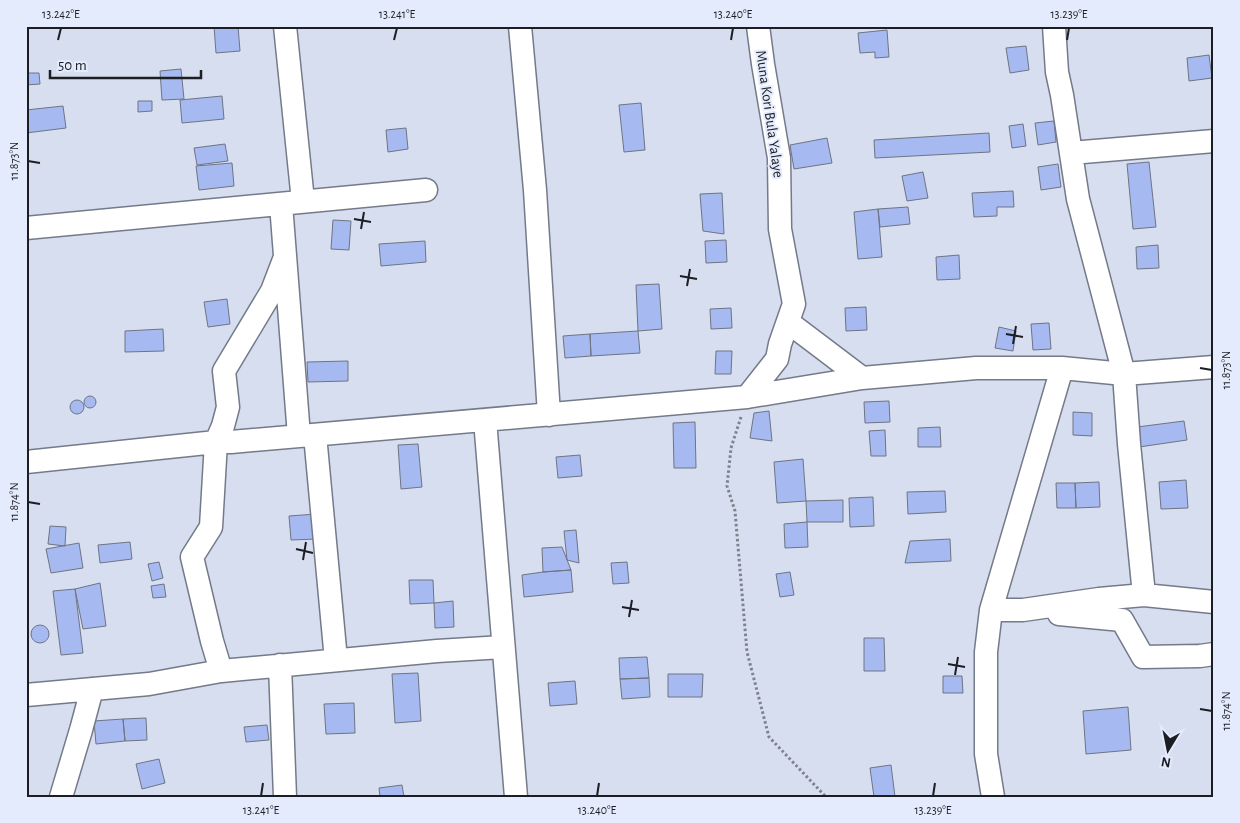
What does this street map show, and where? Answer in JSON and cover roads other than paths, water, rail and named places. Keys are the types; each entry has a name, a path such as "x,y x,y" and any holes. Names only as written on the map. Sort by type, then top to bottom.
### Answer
{"street":[{"path":"285,26 303,202"},
{"path":"520,26 535,190 549,415"},
{"name":"Muna Kori Bula Yalaye","path":"747,397 777,359 780,344 794,304 780,229 779,158 762,64 758,26"},
{"path":"1054,26 1057,72 1078,199 1124,374 1144,595"},
{"path":"1071,153 1214,141"},
{"path":"26,228 426,190"},
{"path":"281,204 285,257 336,660"},
{"path":"221,671 212,642 192,556 211,527 216,442 228,407 224,371 272,291 285,257"},
{"path":"788,322 862,378"},
{"path":"26,462 216,442 747,397 862,378 976,368 1062,368 1124,374 1214,367"},
{"path":"993,797 986,754 986,652 991,610 1062,368"},
{"path":"485,420 516,797"},
{"path":"1023,610 1144,595 1214,602"},
{"path":"991,610 1023,610 1122,620 1143,657 1214,654"},
{"path":"26,695 149,684 221,671 437,651 504,647"},
{"path":"280,666 285,797"},
{"path":"61,797 92,689"}]}
